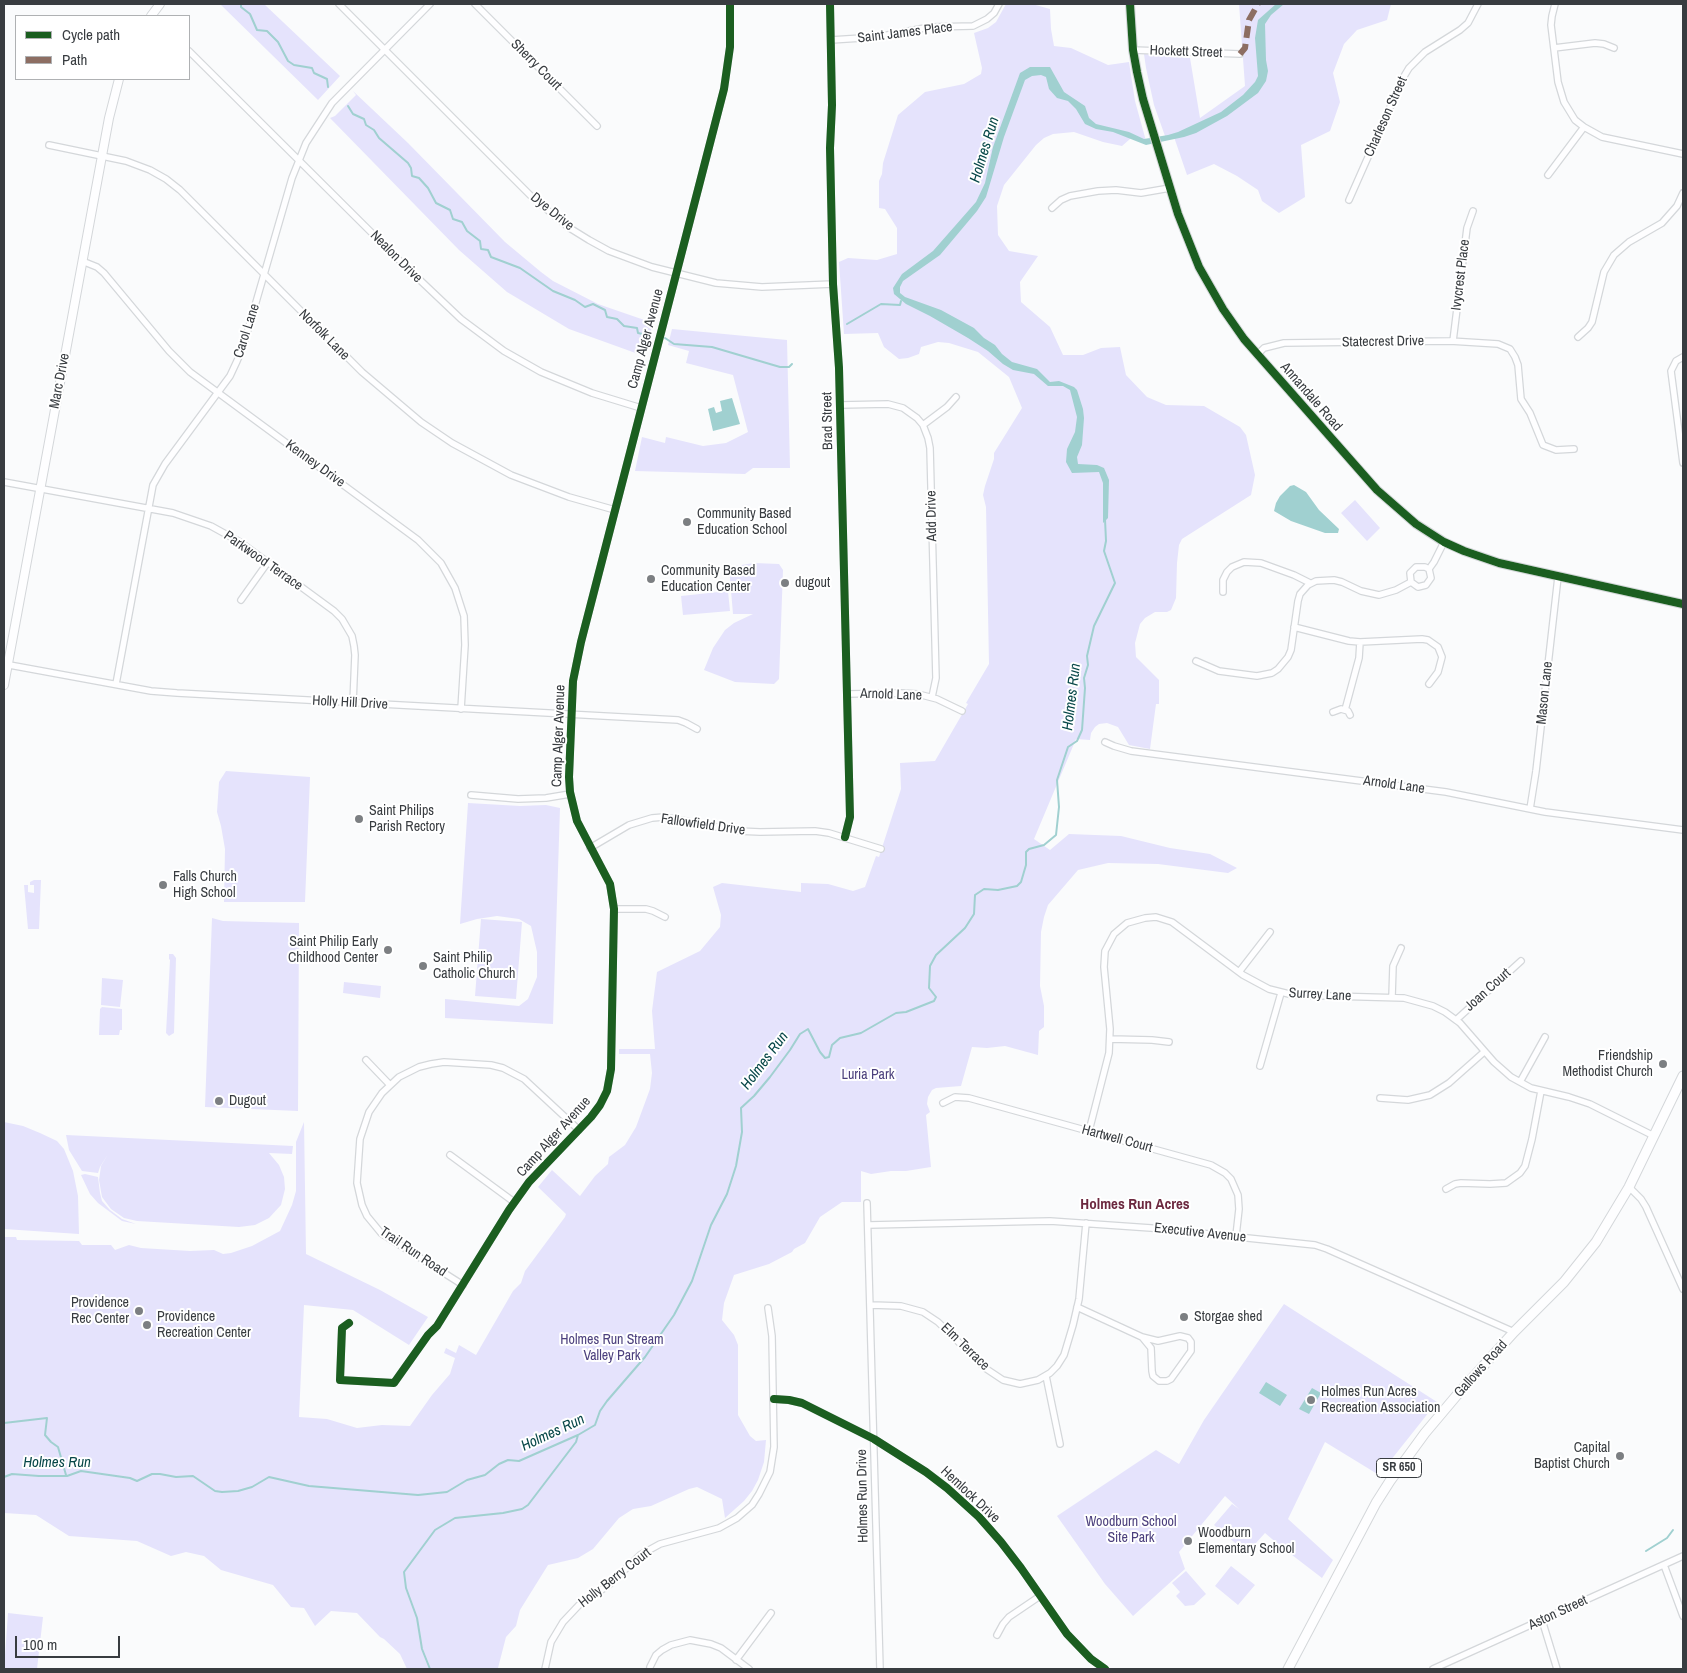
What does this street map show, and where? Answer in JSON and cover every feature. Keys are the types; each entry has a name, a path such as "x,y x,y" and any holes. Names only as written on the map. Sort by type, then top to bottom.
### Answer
{"main road":[{"path":"153,15 160,4"},
{"name":"Annandale Road","path":"1130,4 1136,72 1170,188 1185,234 1199,267 1234,326 1383,496 1416,524 1444,542 1487,560 1683,604"},
{"name":"Marc Drive","path":"4,685 6,664 108,118 119,80"},
{"name":"Gallows Road","path":"1288,1669 1376,1502 1396,1472 1456,1395 1514,1332 1564,1282 1596,1242 1629,1187 1683,1076"}],"street":[{"name":"Dye Drive","path":"339,4 533,198 568,227 609,251 652,267 716,283 741,286 833,284"},
{"name":"Carol Lane","path":"116,684 148,509 156,478 238,362 299,160 306,143 332,103 430,4"},
{"name":"Sherry Court","path":"475,4 597,126"},
{"name":"Camp Alger Avenue","path":"349,1323 342,1328 340,1380 394,1383 428,1335 437,1326 514,1202 529,1182 579,1130 600,1105 610,1080 614,909 610,884 577,822 570,794 568,777 576,660 724,89 730,47 730,4"},
{"name":"Brad Street","path":"830,4 832,105 830,148 833,284 840,405 850,817 845,837"},
{"name":"Saint James Place","path":"831,40 877,37 930,27 973,26 987,19 994,13 999,4"},
{"name":"Charleson Street","path":"1349,200 1408,70 1425,52 1460,30 1478,4"},
{"path":"1556,4 1551,25 1558,82 1564,102 1575,120 1602,137 1683,154"},
{"path":"1554,48 1595,43 1614,48"},
{"name":"Hockett Street","path":"1134,50 1240,54"},
{"name":"Nealon Drive","path":"190,52 444,304 479,334 517,359 565,383 641,408"},
{"path":"1548,175 1584,127"},
{"name":"Norfolk Lane","path":"49,145 138,164 166,179 180,190 371,381 420,422 484,462 540,487 615,510"},
{"path":"1052,208 1070,196 1098,191 1116,190 1141,193 1170,188"},
{"path":"1578,337 1592,322 1604,272 1614,255 1629,242 1662,223 1677,206 1683,193"},
{"name":"Ivycrest Place","path":"1453,341 1467,228 1473,211"},
{"name":"Kenney Drive","path":"82,261 97,267 104,273 169,351 190,372 418,540 441,562 455,588 464,616 465,645 461,709"},
{"name":"Statecrest Drive","path":"1257,354 1264,348 1284,343 1453,341 1498,344 1510,349 1515,357 1518,364 1521,399 1530,413 1543,445 1556,450 1574,449"},
{"path":"1683,357 1676,361 1671,371 1683,463"},
{"path":"840,405 894,405 910,413 923,425 947,407 956,397"},
{"name":"Add Drive","path":"923,425 930,448 936,678 932,697"},
{"name":"Parkwood Terrace","path":"4,482 173,513 211,526 240,542 334,611 347,627 352,636 356,655 353,703"},
{"path":"1429,569 1444,542"},
{"path":"241,600 268,562"},
{"path":"1223,592 1227,572 1232,567 1244,562 1261,563 1310,583"},
{"path":"1425,566 1429,569 1431,578 1426,586 1418,587 1411,582 1410,573 1416,567 1425,566"},
{"name":"Mason Lane","path":"1530,808 1536,771 1558,576"},
{"path":"1196,661 1219,671 1257,676 1272,673 1288,657 1300,594 1310,583 1334,580 1361,591 1379,595 1396,590 1411,582"},
{"path":"1294,627 1349,641 1422,639 1434,643 1440,652 1441,664 1429,684"},
{"path":"1345,710 1359,658 1360,642"},
{"name":"Holly Hill Drive","path":"6,664 177,693 678,720 686,722 696,729"},
{"name":"Arnold Lane","path":"847,694 902,693 932,697 962,711"},
{"path":"1333,712 1341,709 1350,715"},
{"name":"Arnold Lane","path":"1105,742 1131,751 1446,792 1545,812 1683,830"},
{"path":"471,795 518,799 546,798 570,794"},
{"name":"Fallowfield Drive","path":"590,848 628,825 652,818 664,817 738,831 815,831 845,837 881,849"},
{"path":"614,909 646,909 665,917"},
{"name":"Surrey Lane","path":"1089,1131 1107,1066 1110,1038 1104,967 1108,942 1127,923 1145,918 1164,919 1178,927 1239,972 1257,983 1281,993 1310,996 1392,997 1420,1002 1444,1012 1456,1020 1475,1039 1501,1070 1520,1082 1541,1091 1590,1104 1654,1136"},
{"path":"1239,972 1270,932"},
{"path":"1392,997 1393,966 1401,948"},
{"name":"Joan Court","path":"1456,1020 1520,961"},
{"path":"1260,1066 1281,993"},
{"path":"1520,1082 1545,1037"},
{"path":"1110,1038 1169,1042"},
{"path":"1380,1098 1408,1100 1430,1095 1449,1083 1484,1052"},
{"path":"366,1060 390,1085"},
{"name":"Trail Run Road","path":"462,1285 381,1233 367,1216 362,1205 358,1183 360,1139 369,1112 390,1085 408,1072 431,1064 444,1062 491,1065 514,1073 524,1079 579,1130"},
{"path":"1446,1189 1461,1183 1506,1183 1520,1173 1525,1166 1530,1148 1541,1091"},
{"name":"Hartwell Court","path":"943,1102 955,1097 969,1098 1211,1165 1225,1173 1235,1186 1240,1201 1236,1236"},
{"path":"450,1155 514,1202"},
{"path":"1629,1187 1642,1199 1683,1289"},
{"name":"Holmes Run Drive","path":"867,1203 880,1669"},
{"path":"1060,1444 1046,1376 1057,1366 1064,1355 1077,1307 1086,1222"},
{"name":"Executive Avenue","path":"868,1225 1086,1222 1300,1243 1327,1249 1514,1332"},
{"name":"Elm Terrace","path":"871,1305 901,1306 928,1315 938,1322 985,1368 1002,1380 1020,1384 1030,1383 1046,1376"},
{"path":"1077,1307 1151,1341 1180,1336 1188,1338 1191,1342 1191,1351 1171,1379 1162,1382 1154,1376 1150,1348 1142,1337"},
{"name":"Holly Berry Court","path":"545,1669 551,1642 563,1622 579,1605 609,1585 640,1555 660,1544 719,1528 737,1518 752,1504 765,1484 773,1458 775,1431 772,1336 768,1308"},
{"name":"Hemlock Drive","path":"774,1399 793,1400 802,1403 874,1439 926,1472 972,1510 1001,1542 1021,1568 1067,1634 1091,1659 1105,1669"},
{"name":"Aston Street","path":"1437,1668 1683,1556"},
{"path":"1664,1565 1683,1616"},
{"path":"997,1635 1010,1617 1040,1596"},
{"path":"736,1660 771,1613"},
{"path":"1542,1620 1557,1669"},
{"path":"650,1667 656,1655 662,1650 676,1643 690,1640 711,1644 749,1669"}],"green space":[{"path":"220,4 264,4 340,76 318,100"},
{"name":"Holmes Run Stream Valley Park","path":"1006,4 1032,4 1050,9 1054,46 1071,48 1108,65 1129,62 1135,101 1146,141 1130,136 1130,139 1122,146 1074,132 1053,134 1044,138 1036,145 1004,185 997,206 998,235 1009,251 1038,256 1020,282 1021,302 1050,327 1063,355 1083,355 1101,348 1120,347 1126,375 1147,397 1166,405 1204,406 1240,427 1246,435 1255,475 1251,495 1182,539 1179,545 1177,563 1176,598 1171,610 1155,612 1145,618 1140,624 1135,643 1136,657 1159,680 1159,704 1156,704 1150,749 1129,745 1118,727 1107,723 1099,724 1095,727 1091,733 1090,740 1076,739 1034,839 1050,850 1069,834 1121,836 1170,848 1210,854 1237,868 1228,873 1158,864 1108,863 1078,870 1048,905 1044,917 1041,932 1040,986 1044,1006 1044,1027 1039,1031 1038,1055 1005,1046 972,1047 961,1086 936,1088 932,1090 928,1097 927,1104 930,1112 926,1115 931,1167 871,1174 861,1171 861,1202 842,1202 820,1217 805,1243 792,1252 769,1264 734,1275 724,1303 722,1320 734,1335 738,1345 738,1415 750,1436 756,1441 766,1440 764,1462 752,1491 725,1518 722,1499 697,1487 651,1506 633,1509 619,1518 593,1549 578,1558 548,1565 520,1610 516,1626 506,1637 498,1668 407,1669 400,1654 357,1613 331,1611 315,1626 304,1608 291,1607 273,1585 221,1570 204,1556 186,1552 171,1556 137,1541 69,1536 36,1515 4,1513 4,1237 16,1237 17,1240 79,1241 82,1245 111,1245 115,1250 129,1245 141,1248 190,1251 214,1250 223,1254 252,1246 280,1231 292,1205 296,1191 296,1142 304,1122 306,1254 380,1290 428,1317 409,1345 353,1310 304,1305 299,1417 327,1419 357,1428 382,1425 410,1426 450,1374 455,1358 444,1353 446,1348 456,1353 459,1345 476,1355 513,1291 521,1283 525,1271 565,1217 566,1214 538,1187 552,1170 580,1196 595,1176 608,1164 609,1157 625,1145 636,1127 650,1089 652,1073 650,1054 619,1054 619,1049 655,1049 652,1011 657,972 700,951 720,927 721,915 713,887 722,883 801,892 801,883 828,884 853,891 865,887 876,856 879,857 901,789 900,763 935,761 989,664 986,507 983,495 994,459 994,453 1022,408 1009,377 978,352 949,343 938,342 921,347 919,354 899,359 884,347 878,333 844,334 839,262 848,258 877,260 897,254 897,228 885,209 879,208 879,181 898,115 925,92 964,84 981,74 982,68 974,33 988,28 996,22"},
{"path":"1239,4 1391,4 1387,20 1357,30 1344,44 1333,73 1340,102 1330,131 1301,145 1305,197 1279,213 1262,201 1258,190 1214,164 1187,175 1174,137 1165,136 1154,105 1146,68 1144,54 1190,58 1200,118 1245,86"},
{"path":"353,91 408,143 505,242 541,272 553,281 598,304 653,323 645,354 641,355 569,329 507,292 459,250 330,118 335,116 356,95"},
{"path":"672,329 787,340 790,468 753,468 745,474 635,471 642,437 665,443 666,437 703,446 726,443 748,432 733,375 686,363 689,351 668,345"},
{"path":"1355,500 1380,528 1367,541 1341,513"},
{"path":"754,563 779,564 783,570 779,679 774,684 735,682 704,670 713,648 725,630 734,623 753,614 733,614 729,567"},
{"path":"728,591 730,611 683,615 681,596"},
{"path":"226,771 310,777 305,902 224,902 225,849 217,812 219,782"},
{"path":"468,803 520,806 546,805 560,808 553,1024 445,1018 445,999 519,1006 528,999 537,977 537,952 531,926 519,919 497,916 460,924"},
{"path":"41,880 39,929 28,929 24,885 28,885 28,892 34,893 34,885 30,885 30,882"},
{"path":"212,918 223,921 299,923 298,1111 205,1107"},
{"path":"481,919 522,922 516,999 475,996"},
{"path":"169,954 173,954 176,958 174,1033 169,1036 166,1033"},
{"path":"102,978 123,980 120,1007 101,1005"},
{"path":"344,982 381,986 380,998 343,993"},
{"path":"102,1007 122,1009 122,1030 120,1030 119,1035 99,1035 100,1009"},
{"path":"4,1122 23,1126 40,1133 57,1141 64,1149 73,1171 78,1196 79,1234 4,1229"},
{"path":"66,1135 293,1146 292,1154 269,1153 279,1165 284,1177 285,1189 281,1205 269,1218 255,1225 239,1227 137,1221 124,1218 111,1209 102,1197 99,1180 101,1166 108,1154 100,1167 98,1173 82,1171 69,1150"},
{"path":"81,1175 98,1177 102,1201 110,1210 122,1219 136,1224 122,1221 98,1203 90,1194"},
{"name":"Woodburn School Site Park","path":"1284,1304 1437,1402 1379,1475 1325,1442 1288,1519 1333,1560 1322,1578 1265,1533 1247,1553 1214,1525 1232,1504 1239,1509 1225,1496 1179,1552 1185,1569 1133,1616 1105,1584 1057,1516 1156,1450 1179,1464 1204,1420"},
{"path":"1231,1566 1255,1585 1238,1605 1215,1586"},
{"path":"1186,1571 1206,1594 1194,1605 1185,1606 1176,1596 1180,1592 1172,1583"},
{"path":"8,1613 43,1617 37,1669 4,1669"}],"shaded area":[{"path":"1276,4 1284,4 1271,15 1265,24 1268,71 1266,81 1258,93 1227,116 1196,133 1184,137 1146,145 1113,132 1096,129 1085,124 1076,109 1068,101 1057,98 1049,89 1046,77 1041,75 1032,76 1025,80 1004,137 986,197 977,211 940,255 903,281 900,287 900,293 905,297 941,310 974,328 1012,362 1037,369 1050,382 1059,381 1077,390 1084,418 1082,445 1077,457 1078,464 1097,465 1104,468 1109,480 1108,518 1103,523 1103,483 1099,472 1072,473 1066,462 1067,449 1075,432 1077,417 1070,390 1063,386 1048,386 1034,374 1013,370 968,338 906,304 894,294 893,288 902,274 933,251 976,202 985,183 993,147 1020,73 1030,67 1050,67 1064,92 1085,106 1089,118 1096,124 1129,132 1144,139 1168,135 1221,112 1243,95 1255,82 1258,76 1255,38 1258,20"},
{"path":"732,398 740,424 713,431 708,409 714,407 716,413 722,411 720,401"},
{"path":"1294,485 1306,492 1319,510 1339,529 1338,533 1325,533 1291,521 1274,511 1280,496 1290,486"},
{"path":"1266,1382 1287,1395 1280,1406 1259,1393"},
{"name":"Holmes Run Acres Recreation Association","path":"1312,1388 1321,1393 1309,1414 1299,1409"}],"waterway":[{"path":"241,4 241,7 250,14 257,30 267,31 278,42 288,61 294,65 312,68 314,73 327,79 328,87"},
{"path":"348,106 353,114 364,119 366,125 374,130 379,138 408,163 412,176 419,178 428,188 436,203 450,210 453,219 462,222 467,231 480,241 481,249 488,250 491,257 520,268 553,291 575,300 585,307 593,304 605,310 607,317 617,319 624,326 637,328 638,333 647,335"},
{"path":"847,324 881,304 900,305 901,301"},
{"path":"665,338 674,344 712,347 780,367 789,367 792,364"},
{"name":"Holmes Run","path":"4,1477 12,1474 67,1476 81,1471 130,1478 137,1481 152,1474 176,1477 193,1476 215,1491 222,1492 238,1491 252,1487 269,1477 309,1486 418,1495 447,1492 467,1480 485,1475 499,1464 508,1460 519,1461 578,1435 595,1425 600,1411 607,1401 645,1357 674,1315 692,1281 711,1225 727,1194 736,1166 742,1132 741,1108 770,1077 800,1034 808,1029 825,1058 829,1057 832,1045 840,1038 861,1033 896,1013 906,1012 934,1001 936,997 929,988 930,966 936,955 965,928 974,914 975,895 984,889 998,890 1017,886 1021,882 1026,865 1026,852 1029,849 1044,845 1056,835 1059,807 1057,780 1068,747 1077,741 1082,730 1084,678 1088,665 1087,656 1094,626 1115,583 1104,551 1106,541 1105,519"},
{"path":"4,1423 47,1418 45,1435 58,1447 66,1475"},
{"path":"430,1669 422,1649 417,1618 406,1588 404,1572 435,1530 455,1518 503,1513 522,1509 528,1505 576,1442 578,1435"},
{"path":"1646,1551 1667,1538 1673,1530"}],"marked path":[{"path":"1240,54 1245,48 1249,20 1258,4"}],"cycle path":[{"path":"349,1323 342,1328 340,1380 394,1383 428,1335 437,1326 509,1210 529,1182 591,1117 607,1091 611,1069 614,909 610,884 577,821 570,792 573,681 581,642 724,89 730,47 730,4"},
{"path":"830,4 832,105 830,148 833,284 839,368 850,817 845,837"},
{"path":"1130,4 1133,50 1143,99 1178,214 1199,267 1223,309 1244,339 1377,490 1416,524 1444,542 1464,551 1499,563 1683,604"},
{"path":"774,1399 802,1403 874,1439 926,1472 947,1488 979,1517 1001,1542 1067,1634 1091,1659 1105,1669"}],"place":[{"name":"Community Based Education School","path":"687,522"},
{"name":"Community Based Education Center","path":"651,579"},
{"name":"dugout","path":"785,583"},
{"name":"Saint Philips Parish Rectory","path":"359,819"},
{"name":"Falls Church High School","path":"163,885"},
{"name":"Saint Philip Early Childhood Center","path":"388,950"},
{"name":"Saint Philip Catholic Church","path":"423,966"},
{"name":"Friendship Methodist Church","path":"1663,1064"},
{"name":"Dugout","path":"219,1101"},
{"name":"Providence Rec Center","path":"139,1311"},
{"name":"Storgae shed","path":"1184,1317"},
{"name":"Providence Recreation Center","path":"147,1325"},
{"name":"Holmes Run Acres Recreation Association","path":"1311,1400"},
{"name":"Capital Baptist Church","path":"1620,1456"},
{"name":"Woodburn Elementary School","path":"1188,1541"}],"district":[{"name":"Holmes Run Acres","path":"1135,1205"}],"park label":[{"name":"Luria Park","path":"868,1075"}]}
